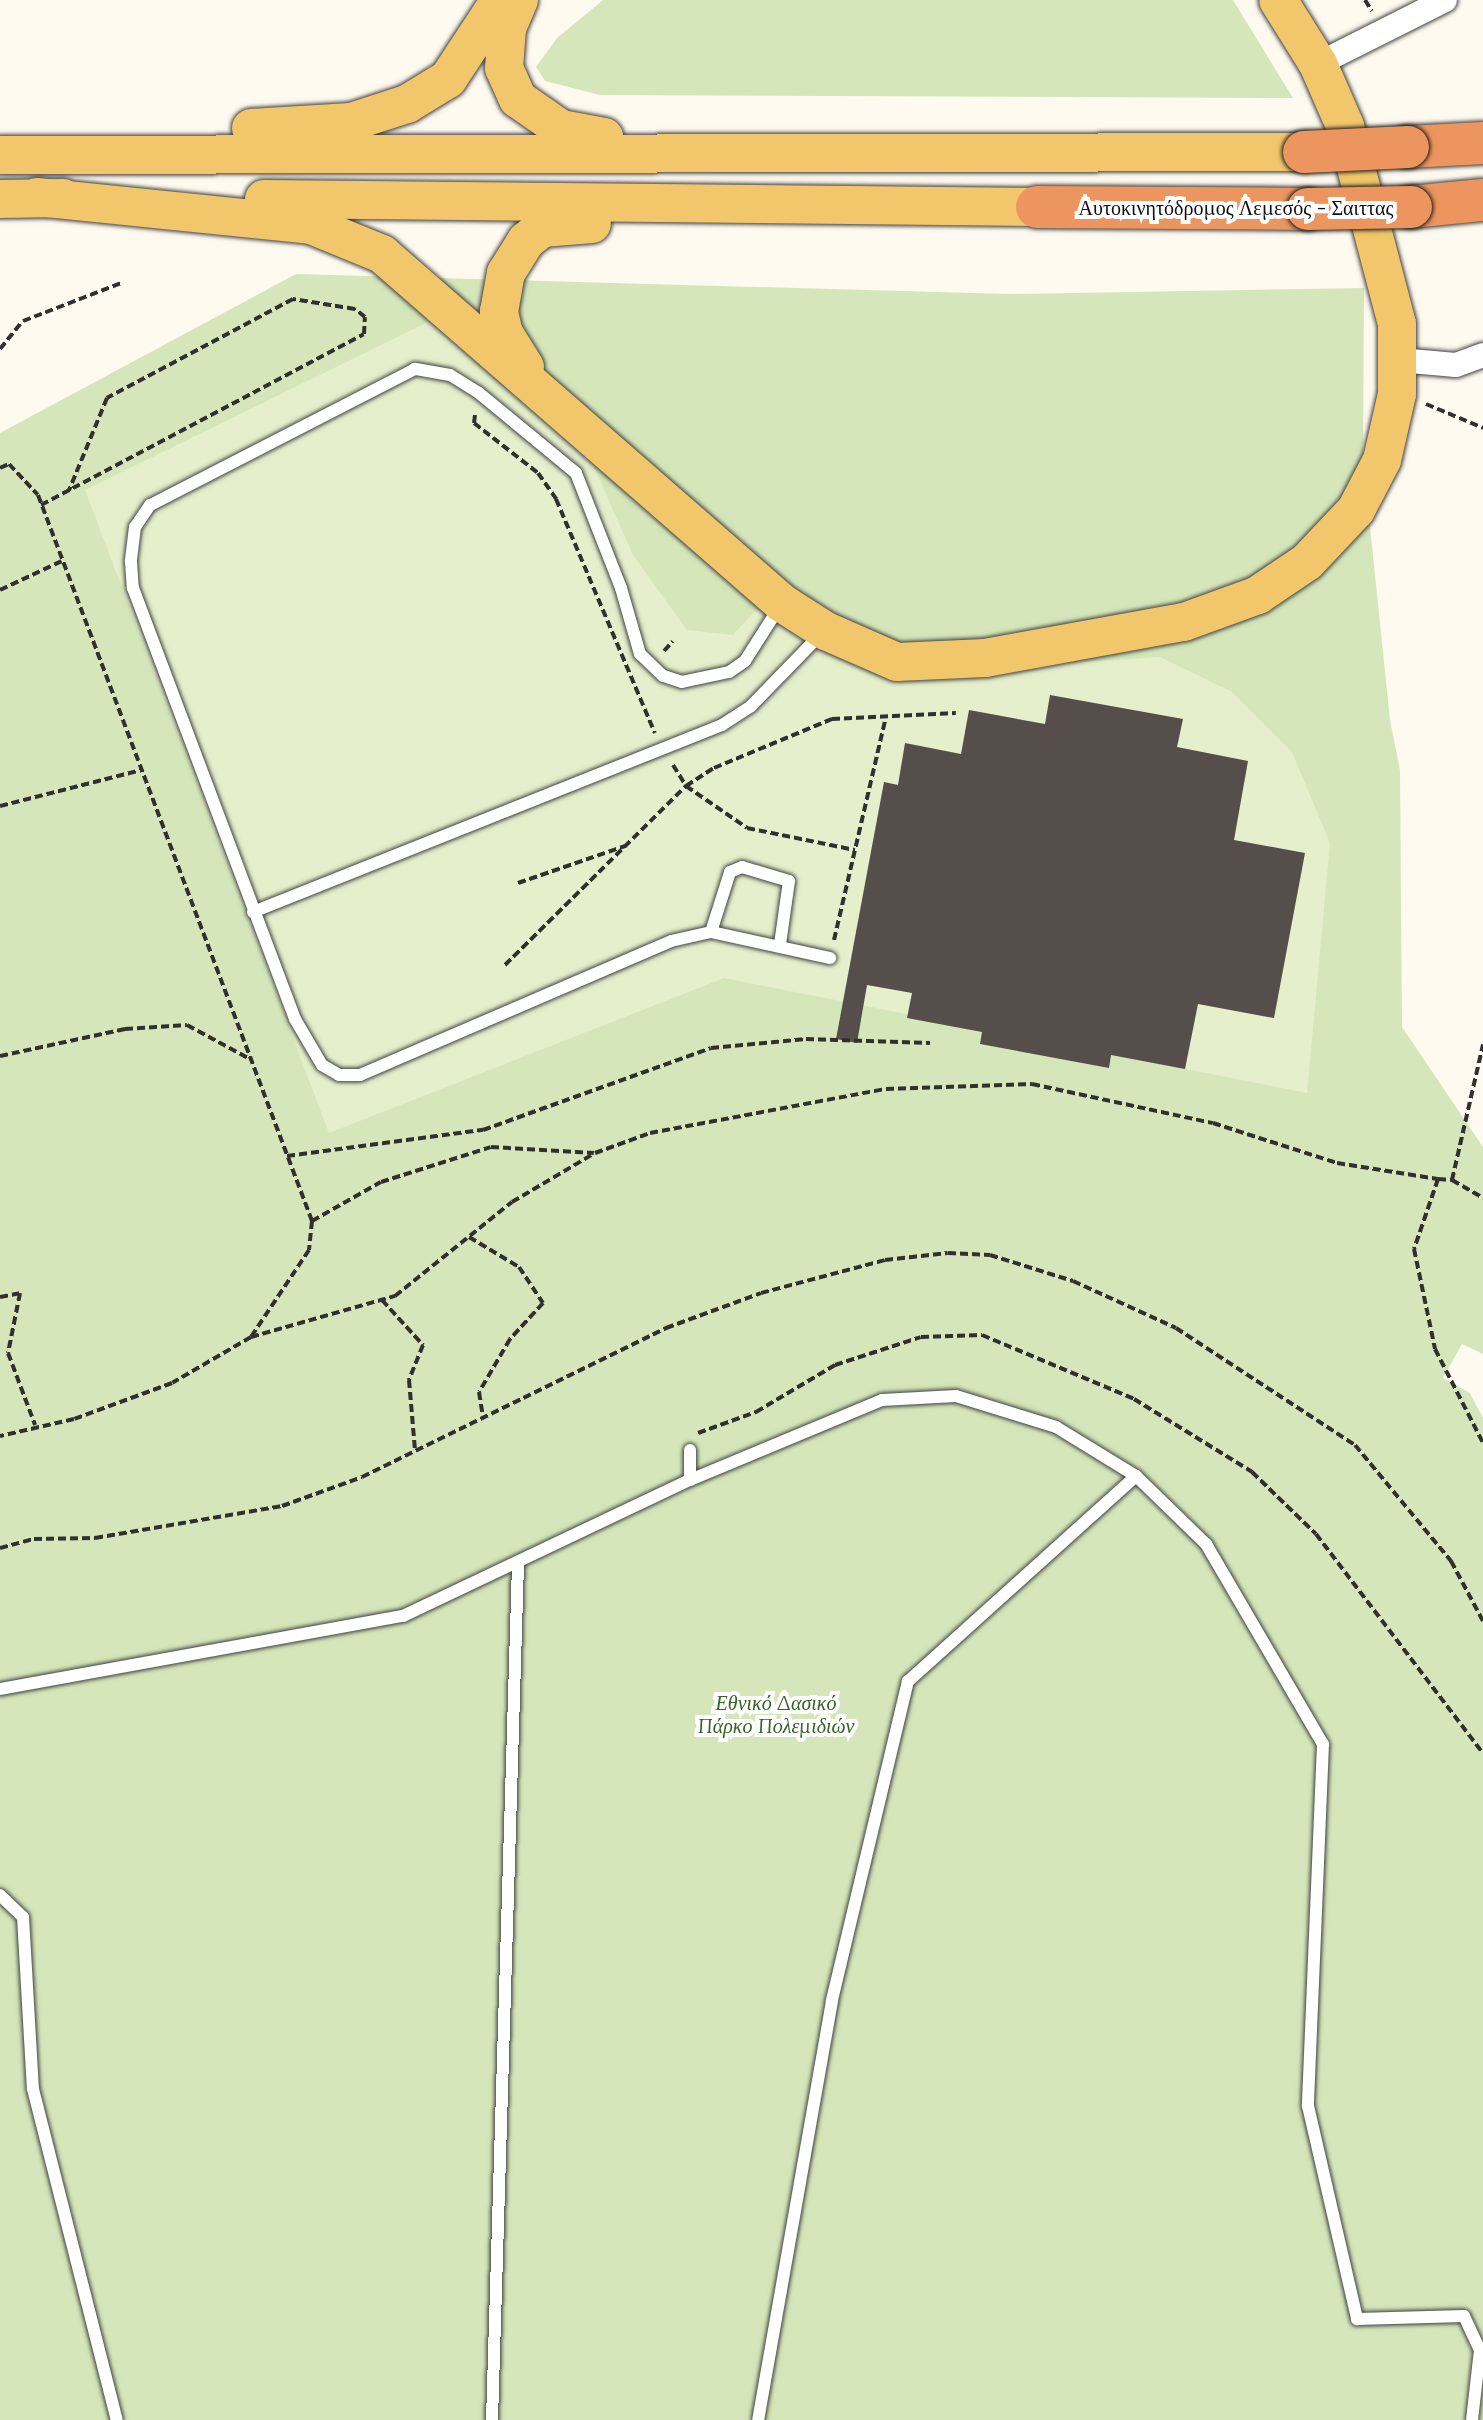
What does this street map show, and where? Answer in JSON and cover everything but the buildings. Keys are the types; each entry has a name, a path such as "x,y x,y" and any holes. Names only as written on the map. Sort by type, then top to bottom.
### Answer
{"highway":[{"path":"1304,152 1483,143"},
{"name":"Αυτοκινητόδρομος Λεμεσός - Σαιττας","path":"1037,207 1308,209 1411,207 1483,200"}],"main road":[{"path":"0,138 336,123 382,114 448,79 500,0"},
{"path":"519,0 507,28 504,68 518,99 561,129 597,136 942,150"},
{"path":"18,198 311,225 345,237 409,275 782,603 826,631 897,662 985,658 1184,622 1258,595 1307,562 1356,510 1382,460 1398,377 1397,324 1345,126 1318,64 1278,0"},
{"path":"0,155 942,150 1304,152"},
{"path":"18,198 1037,207"},
{"path":"540,389 504,334 499,312 500,290 515,254 542,228 572,223 878,228 1037,207"}],"street":[{"path":"1318,64 1445,0"},
{"path":"1398,377 1456,365 1483,355"}],"lane":[{"path":"782,603 745,661 729,672 682,682 663,676 640,654 621,588 576,473 479,393 450,375 415,369 150,505 135,527 133,588 295,1019 322,1065 339,1075 360,1075 671,941 711,932 780,944 830,958"},
{"path":"253,912 722,725 751,706 826,631"},
{"path":"711,932 730,872 742,867 789,881 780,944"},
{"path":"0,1689 403,1616 690,1480 882,1400 956,1396 1056,1427 1136,1476 1206,1544 1323,1744 1308,2106 1357,2319 1464,2316 1480,2350 1472,2420"},
{"path":"690,1450 690,1480"},
{"path":"758,2420 832,2001 908,1681 1136,1476"},
{"path":"492,2420 518,1562"},
{"path":"0,1895 23,1917 33,2089 117,2420"}],"path":[{"path":"0,349 23,321 121,283"},
{"path":"41,505 364,334 365,317 355,309 293,299 107,398 69,490"},
{"path":"1398,377 1483,428"},
{"path":"0,468 9,464 41,505 47,519 312,1221 309,1250 251,1337"},
{"path":"0,590 62,561"},
{"path":"505,965 686,786 714,768 832,719 956,713"},
{"path":"830,958 886,716"},
{"path":"0,806 142,770"},
{"path":"518,883 626,845"},
{"path":"0,1056 125,1029 187,1025 251,1060"},
{"path":"287,1156 483,1130 711,1048 806,1039 930,1043"},
{"path":"1452,1180 1483,1045"},
{"path":"0,1436 35,1425 74,1419 172,1383 251,1337 395,1296 512,1202 595,1153 650,1133 886,1089 1032,1084 1213,1123 1337,1163 1452,1180 1483,1198"},
{"path":"312,1221 381,1182 491,1147 595,1153"},
{"path":"1438,1179 1414,1249 1435,1349 1483,1443"},
{"path":"469,1237 519,1267 543,1303 510,1339 479,1392 483,1416"},
{"path":"0,1548 34,1539 95,1538 282,1506 362,1477 666,1328 761,1293 885,1260 948,1253 990,1255 1073,1281 1176,1328 1355,1445 1451,1561 1483,1621"},
{"path":"0,1297 20,1293 8,1353 35,1425"},
{"path":"382,1300 423,1345 409,1380 415,1450"}],"green space":[{"path":"603,0 1233,0 1293,98 600,95 545,81 536,67 557,38"},
{"name":"Εθνικό Δασικό Πάρκο Πολεμιδιών","path":"296,274 1009,294 1364,288 1363,458 1390,720 1400,770 1402,1027 1483,1147 1483,1354 1462,1344 1443,1378 1470,1393 1483,1418 1483,2420 0,2420 0,433"},
{"path":"434,319 590,458 633,555 687,630 733,635 757,609 887,675 1160,657 1232,692 1292,752 1330,843 1307,1093 724,978 329,1133 85,490"}]}
